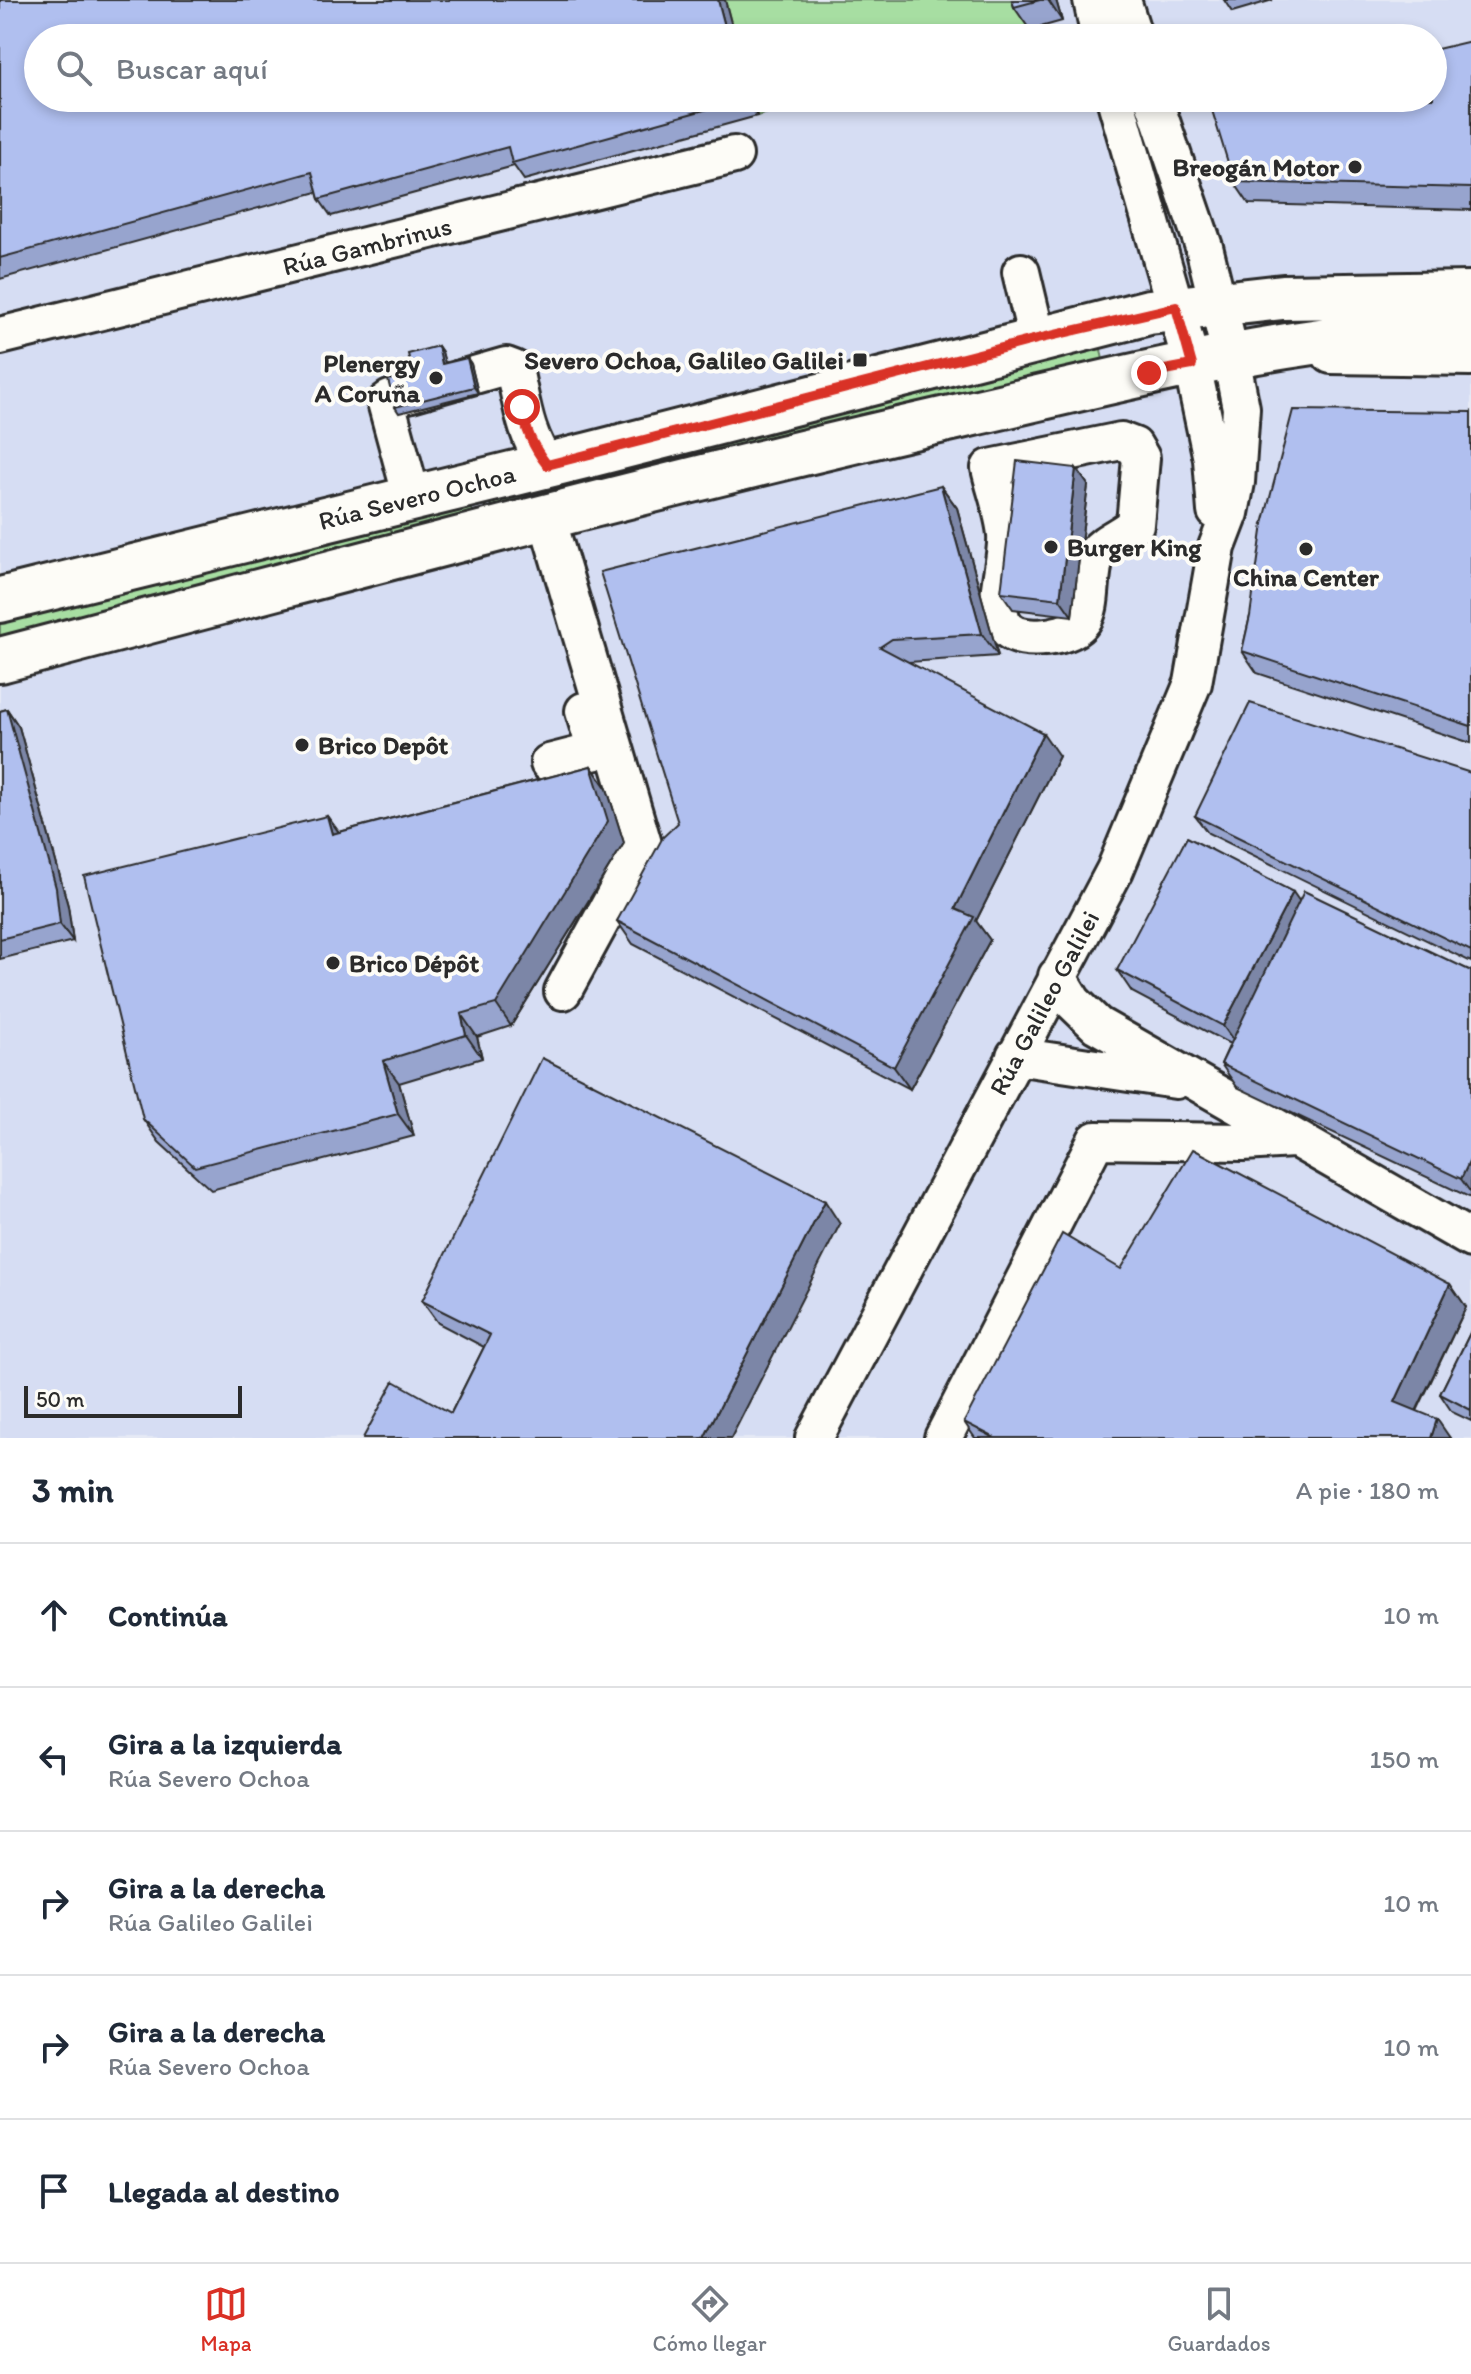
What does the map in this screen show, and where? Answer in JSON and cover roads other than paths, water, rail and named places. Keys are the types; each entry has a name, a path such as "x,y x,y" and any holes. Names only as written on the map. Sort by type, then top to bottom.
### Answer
{"main road":[{"name":"Rúa Severo Ochoa","path":"0,600 409,500 1037,339 1197,305 1351,295 1471,294"},
{"name":"Rúa Severo Ochoa","path":"0,660 804,452 1230,358 1417,330 1471,329"},
{"path":"0,616 102,588 175,557"}],"street":[{"path":"1092,0 1097,24"},
{"path":"1122,0 1130,24"},
{"name":"Rúa Galileo Galilei","path":"814,1438 1115,870 1193,683 1217,547 1230,513 1236,482 1241,408 1230,358 1197,305 1121,112"},
{"name":"Rúa Galileo Galilei","path":"1158,112 1204,247 1197,305"},
{"name":"Rúa Gambrinus","path":"0,336 734,155"},
{"path":"1021,272 1037,339"},
{"name":"Rúa Severo Ochoa","path":"1351,295 1471,277"},
{"name":"Rúa Severo Ochoa","path":"1230,358 1471,357"},
{"path":"409,500 408,483 386,402 506,366 514,369 533,447 547,465"},
{"path":"1121,441 1134,446 1141,458 1139,492 1135,524 1125,534 1102,545 1096,553 1085,619 1079,628 1066,634 1041,637 1008,630 997,599 1006,538 990,468 1121,441"},
{"path":"537,520 607,754 643,844 563,991"},
{"path":"549,763 607,754"},
{"path":"1057,976 1073,1002 1097,1025 1471,1239"},
{"path":"1015,1056 1194,1083"},
{"path":"943,1438 1096,1140 1243,1142 1293,1139"}],"place":[{"name":"Breogán Motor","path":"1355,167"},
{"name":"Severo Ochoa, Galileo Galilei","path":"860,360"},
{"name":"Plenergy A Coruña","path":"436,378"},
{"name":"Burger King","path":"1051,547"},
{"name":"China Center","path":"1306,549"},
{"name":"Brico Depôt","path":"302,745"},
{"name":"Brico Dépôt","path":"333,963"}]}
